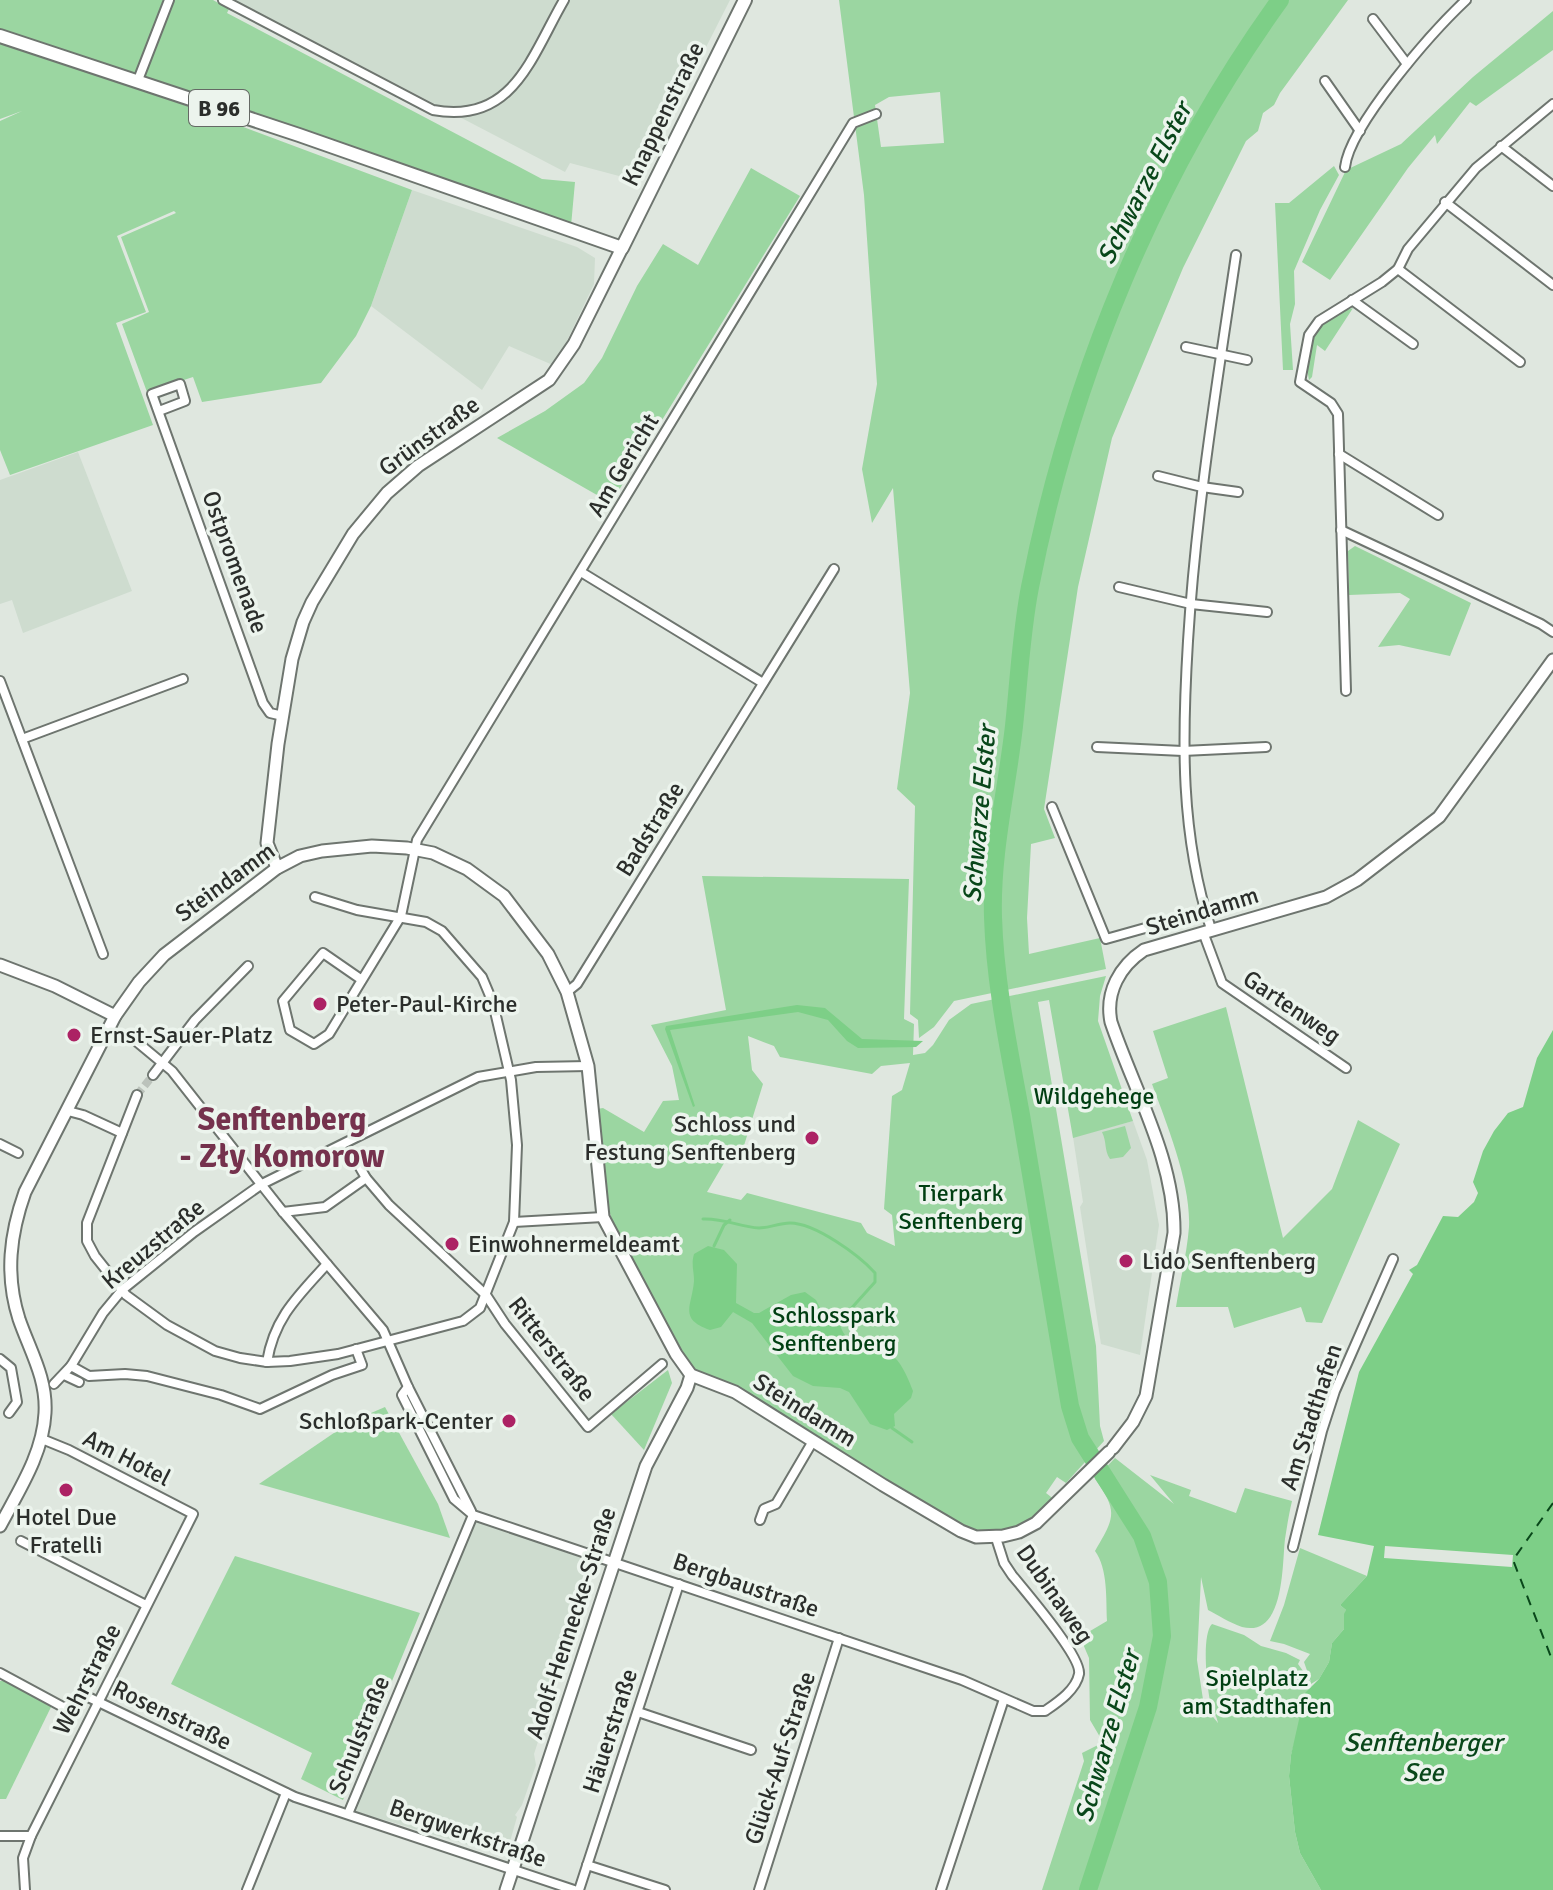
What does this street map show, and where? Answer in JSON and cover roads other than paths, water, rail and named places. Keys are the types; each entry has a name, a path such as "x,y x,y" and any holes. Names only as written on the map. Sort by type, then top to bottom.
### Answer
{"main road":[{"name":"Knappenstraße","path":"622,248 745,0"},
{"name":"B 96","path":"0,36 138,80 622,248"}],"street":[{"path":"138,80 169,0"},
{"path":"223,0 433,110 453,114 492,105 509,91 564,0"},
{"path":"1345,167 1347,151 1407,64 1461,2"},
{"path":"1373,19 1407,64"},
{"path":"1325,81 1360,131"},
{"path":"1346,691 1338,414 1331,403 1300,382 1309,335 1319,321 1398,269 1408,249 1445,202 1501,146 1553,104"},
{"name":"Am Gericht","path":"362,980 323,953 283,1001 290,1030 314,1044 329,1034 362,980 401,916 417,840 853,123 876,114"},
{"path":"1501,146 1553,186"},
{"path":"1445,202 1553,285"},
{"name":"Grünstraße","path":"277,868 267,843 292,659 303,622 353,534 387,493 418,466 549,380 574,344 622,248"},
{"name":"Gartenweg","path":"1236,255 1202,487 1191,604 1183,751 1188,837 1206,911 1207,930 1222,983 1346,1068"},
{"path":"1398,269 1520,362"},
{"path":"1352,300 1413,344"},
{"path":"1186,347 1247,360"},
{"name":"Ostpromenade","path":"159,411 263,703 270,713 283,716"},
{"path":"1339,454 1438,515"},
{"path":"1158,476 1238,492"},
{"path":"1341,530 1553,632"},
{"name":"Badstraße","path":"567,992 577,984 834,569"},
{"path":"581,572 763,683"},
{"path":"1119,587 1191,604 1267,612"},
{"name":"Steindamm","path":"0,1526 29,1472 42,1439 45,1414 44,1386 19,1319 12,1283 10,1253 18,1212 25,1192 115,1016 158,960 277,868 300,856 372,846 416,850 452,861 504,896 548,954 567,992 588,1066 603,1217 676,1354 691,1375 735,1392 961,1531 976,1537 996,1538 1019,1532 1036,1523 1111,1450 1133,1422 1146,1396 1174,1233 1162,1157 1115,1035 1109,1002 1119,974 1144,950 1326,897 1357,880 1439,817 1553,660"},
{"path":"22,739 183,679"},
{"path":"0,681 103,954"},
{"path":"1097,747 1183,751 1266,747"},
{"path":"1052,807 1106,939 1206,911"},
{"name":"Ritterstraße","path":"137,1095 87,1223 87,1241 122,1290 167,1325 215,1351 267,1362 312,1359 389,1341 473,1316 486,1295 514,1222 517,1145 509,1072 493,1003 482,977 442,931 426,922 357,910 315,897"},
{"path":"0,965 55,986 115,1016"},
{"path":"155,1074 198,1016 248,966"},
{"path":"131,1037 166,1061 324,1267 367,1310 389,1341 408,1387 402,1395 454,1499 473,1515"},
{"name":"Kreuzstraße","path":"54,1384 71,1366 103,1313 122,1290 194,1232 262,1184 349,1147 478,1077 536,1067 588,1066"},
{"path":"68,1111 122,1133"},
{"path":"0,1144 18,1153"},
{"path":"358,1164 364,1180 486,1295"},
{"path":"283,1212 325,1207 364,1180"},
{"path":"514,1222 603,1217"},
{"name":"Am Stadthafen","path":"1293,1547 1335,1391 1393,1259"},
{"path":"267,1362 274,1331 324,1267"},
{"name":"Ritterstraße","path":"486,1295 505,1324 588,1427 662,1364"},
{"path":"64,1375 81,1378 125,1374 147,1376 221,1395 260,1409 332,1375 362,1365 356,1349"},
{"path":"0,1359 11,1368 17,1402 9,1413"},
{"path":"71,1366 81,1378"},
{"name":"Adolf-Hennecke-Straße","path":"506,1890 646,1466 691,1375"},
{"name":"Am Hotel","path":"42,1439 193,1514"},
{"path":"760,1520 764,1509 776,1504 813,1441"},
{"name":"Wehrstraße","path":"25,1890 23,1858 31,1836 193,1514"},
{"name":"Bergbaustraße","path":"473,1515 962,1680 1004,1699"},
{"name":"Schulstraße","path":"286,1793 348,1814 473,1515"},
{"name":"Dubinaweg","path":"996,1538 1004,1563 1066,1644 1080,1670 1076,1684 1045,1711 1033,1711 1004,1699"},
{"path":"21,1541 146,1605"},
{"name":"Häuerstraße","path":"577,1890 679,1584"},
{"name":"Glück-Auf-Straße","path":"759,1890 839,1638"},
{"name":"Rosenstraße","path":"0,1673 63,1707 76,1703 84,1695 286,1793"},
{"path":"941,1890 1004,1699"},
{"path":"638,1712 751,1750"},
{"path":"247,1890 286,1793"},
{"name":"Bergwerkstraße","path":"348,1814 577,1890"},
{"path":"0,1836 31,1836"},
{"path":"587,1865 665,1890"}],"water":[{"path":"797,1005 825,1008 862,1039 923,1041 916,1047 858,1048 828,1020 798,1012 670,1030 693,1107 666,1026"},
{"name":"Senftenberger See","path":"1553,1030 1553,1890 1321,1890 1300,1853 1289,1776 1305,1693 1319,1679 1329,1662 1332,1643 1344,1629 1346,1610 1340,1605 1367,1576 1374,1546 1318,1535 1359,1372 1413,1274 1409,1270 1417,1265 1443,1216 1458,1217 1474,1202 1478,1193 1473,1182 1483,1151 1508,1113 1523,1107 1537,1058"},
{"path":"708,1246 724,1250 737,1264 736,1303 759,1313 791,1295 805,1292 816,1300 825,1318 839,1322 849,1339 894,1357 913,1391 911,1398 894,1414 895,1426 887,1430 870,1424 849,1392 840,1388 813,1386 793,1376 752,1323 733,1312 721,1327 710,1330 694,1321 689,1311 694,1281 693,1258 694,1254"}],"waterway":[{"name":"Schwarze Elster","path":"1088,1890 1148,1707 1162,1636 1158,1582 1142,1536 1080,1438 1070,1406 1000,992 994,942 994,869 1030,587 1047,509 1094,355 1157,207 1194,135 1235,66 1280,0"},
{"path":"703,1219 759,1228 800,1224 848,1249 875,1273 875,1282 839,1322"},
{"path":"714,1246 724,1225 730,1220"},
{"path":"892,1428 912,1442"}],"tunnel":[{"path":"137,1095 153,1075"},
{"path":"350,1151 358,1164"}],"place":[{"name":"Peter-Paul-Kirche","path":"320,1004"},
{"name":"Ernst-Sauer-Platz","path":"74,1035"},
{"name":"Schloss und Festung Senftenberg","path":"812,1138"},
{"name":"Einwohnermeldeamt","path":"452,1244"},
{"name":"Lido Senftenberg","path":"1126,1261"},
{"name":"Schloßpark-Center","path":"509,1421"},
{"name":"Hotel Due Fratelli","path":"66,1490"}],"district":[{"name":"Senftenberg - Zły Komorow","path":"282,1138"}],"park label":[{"name":"Wildgehege","path":"1094,1096"},
{"name":"Tierpark Senftenberg","path":"961,1207"},
{"name":"Schlosspark Senftenberg","path":"834,1329"},
{"name":"Spielplatz am Stadthafen","path":"1257,1692"}]}
